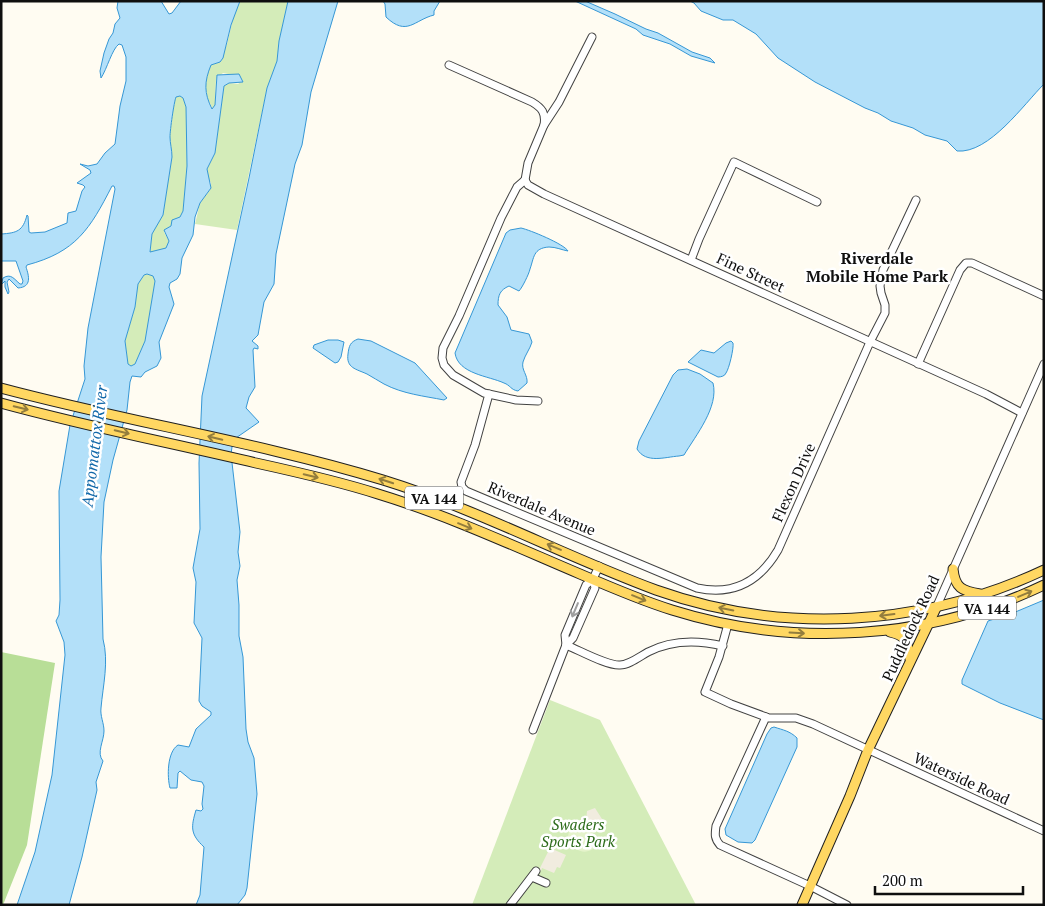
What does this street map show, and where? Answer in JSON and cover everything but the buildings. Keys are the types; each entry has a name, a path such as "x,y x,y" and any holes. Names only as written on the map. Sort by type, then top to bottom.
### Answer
{"main road":[{"name":"VA 144","path":"1,388 352,471 445,502 676,596 720,608 768,616 841,619 893,615 936,608 1015,583 1044,570"},
{"name":"VA 144","path":"1,403 342,483 407,503 671,610 728,624 771,631 816,634 885,630 929,624 986,608 1044,585"},
{"path":"953,569 955,580 960,588 971,593 982,594"},
{"name":"Puddledock Road","path":"802,905 868,750 936,608"},
{"path":"885,630 896,633 905,639 910,659"}],"street":[{"path":"538,401 516,400 489,394 475,388 448,371 443,362 442,353 505,210 517,187 525,180 528,163 544,126 559,102 592,37"},
{"path":"449,65 539,107 544,114 544,126"},
{"path":"691,260 734,162 816,202"},
{"name":"Fine Street","path":"525,180 528,185 544,194 986,394 1022,413"},
{"name":"Flexon Drive","path":"704,589 722,590 737,587 754,579 772,560 885,309 880,286 883,270 916,200"},
{"path":"918,364 960,270 966,263 975,264 1044,296"},
{"name":"Puddledock Road","path":"936,608 1044,364"},
{"name":"Riverdale Avenue","path":"489,394 475,445 462,476 461,482 464,489 649,568 704,589"},
{"path":"533,730 566,645 573,638 592,596 595,588 593,579 599,566"},
{"path":"566,645 620,666 660,647 676,643 708,642 723,646 728,624"},
{"name":"Waterside Road","path":"723,646 705,692 766,717 796,718 813,724 1044,831"},
{"path":"766,717 716,826 714,834 716,840 720,845 847,905"},
{"path":"510,905 534,874 546,882"}],"green space":[{"path":"240,1 288,1 279,41 277,61 267,88 237,230 195,224 200,203 210,190 211,183 207,176 207,169 215,153 224,86 229,83 239,84 233,75 223,73 216,79 215,105 213,109 206,88 207,77 211,65 220,62 227,44 234,14"},
{"path":"180,96 183,98 186,107 187,166 183,211 180,217 164,232 169,241 166,248 150,253 152,233 163,215 172,157 170,137 172,116 176,97"},
{"path":"144,275 153,276 155,281 145,341 135,364 131,366 128,364 125,341 135,307 138,284"},
{"path":"1,652 55,663 27,845 3,905 1,905"},
{"name":"Swaders Sports Park","path":"550,700 600,720 696,905 472,905"},
{"path":"580,822 584,822 584,825 596,838 593,849 586,852 567,844 569,830"}],"shaded area":[{"path":"595,808 602,819 607,821 604,825 605,832 599,832 586,821 587,811"},
{"path":"550,848 566,855 560,868 557,867 554,873 542,868 541,871 539,870"}],"water":[{"name":"Appomattox River","path":"118,1 161,1 169,14 172,13 181,1 240,1 231,25 223,58 220,62 211,65 207,77 206,93 212,109 215,105 217,75 239,74 243,82 229,83 224,86 215,153 207,169 211,188 200,203 195,217 193,235 182,258 180,274 177,279 170,283 169,287 174,304 159,342 161,358 157,366 145,372 141,377 132,376 127,410 104,502 101,557 103,639 106,665 101,711 104,735 100,751 103,761 96,782 97,790 69,905 17,905 35,852 52,775 65,655 64,642 56,621 59,615 60,600 59,491 70,425 85,379 84,366 88,328 115,189 114,186 112,186 96,215 80,237 58,253 27,265 28,281 26,286 18,288 9,279 7,282 8,294 5,281 1,285 3,278 10,276 20,284 23,281 16,261 1,261 1,234 11,233 21,228 27,215 29,232 31,233 45,232 67,223 68,213 76,211 85,187 77,183 91,173 90,170 80,164 88,166 97,164 115,144 120,106 126,81 126,57 122,45 119,44 114,50 101,78 100,71 109,39 115,24 120,18 117,8","holes":["180,96 183,98 186,107 187,166 183,211 180,217 172,220 171,226 164,230 169,241 166,248 150,252 152,234 163,215 172,157 170,137 172,116 176,97","144,275 153,276 155,281 145,341 135,364 131,366 128,364 125,341 135,307 138,284"]},
{"path":"288,1 338,1 311,92 302,145 295,164 276,254 274,284 264,302 258,335 252,341 258,346 258,349 254,348 253,350 255,387 249,397 246,408 259,422 233,440 231,454 240,532 238,552 240,566 237,580 246,729 248,742 254,758 257,794 247,888 245,895 237,905 196,905 200,895 204,847 194,834 193,821 196,810 201,811 203,809 204,786 202,782 191,780 180,771 178,773 177,788 170,788 168,771 174,748 178,745 189,747 196,729 211,715 211,712 202,706 199,701 202,638 194,623 196,582 193,568 200,529 199,463 202,396 267,88 277,61 279,41"},
{"path":"383,1 440,1 434,11 434,15 410,25 400,26 386,17"},
{"path":"575,1 585,1 658,33 692,52 710,58 715,63 691,56 670,44 643,35 636,29"},
{"path":"690,1 1044,1 1044,84 1016,115 993,136 981,145 969,150 957,151 947,141 925,135 913,128 891,121 815,82 778,58 756,34 733,20 723,20 701,11"},
{"path":"521,228 554,241 568,251 552,247 540,249 535,254 527,277 519,291 509,286 503,289 499,296 498,305 507,317 511,330 529,334 532,342 523,365 527,383 518,391 504,383 468,370 457,360 455,353 506,233 510,230"},
{"path":"358,339 371,341 415,363 447,398 444,400 399,390 353,367 348,359 348,351 352,343"},
{"path":"328,340 344,342 338,362 335,363 313,348 314,345"},
{"path":"731,341 733,346 731,358 727,371 723,376 718,377 688,362 701,350 714,353"},
{"path":"687,369 700,374 713,383 713,402 710,411 684,455 662,458 645,457 637,449 639,441 673,375 678,370"},
{"path":"1044,600 1044,720 1000,703 962,684 962,680 988,621"},
{"path":"774,727 786,731 797,738 797,747 755,840 752,843 738,842 726,835 725,829 767,734"}],"district":[{"name":"Riverdale Mobile Home Park","path":"877,267"}]}
